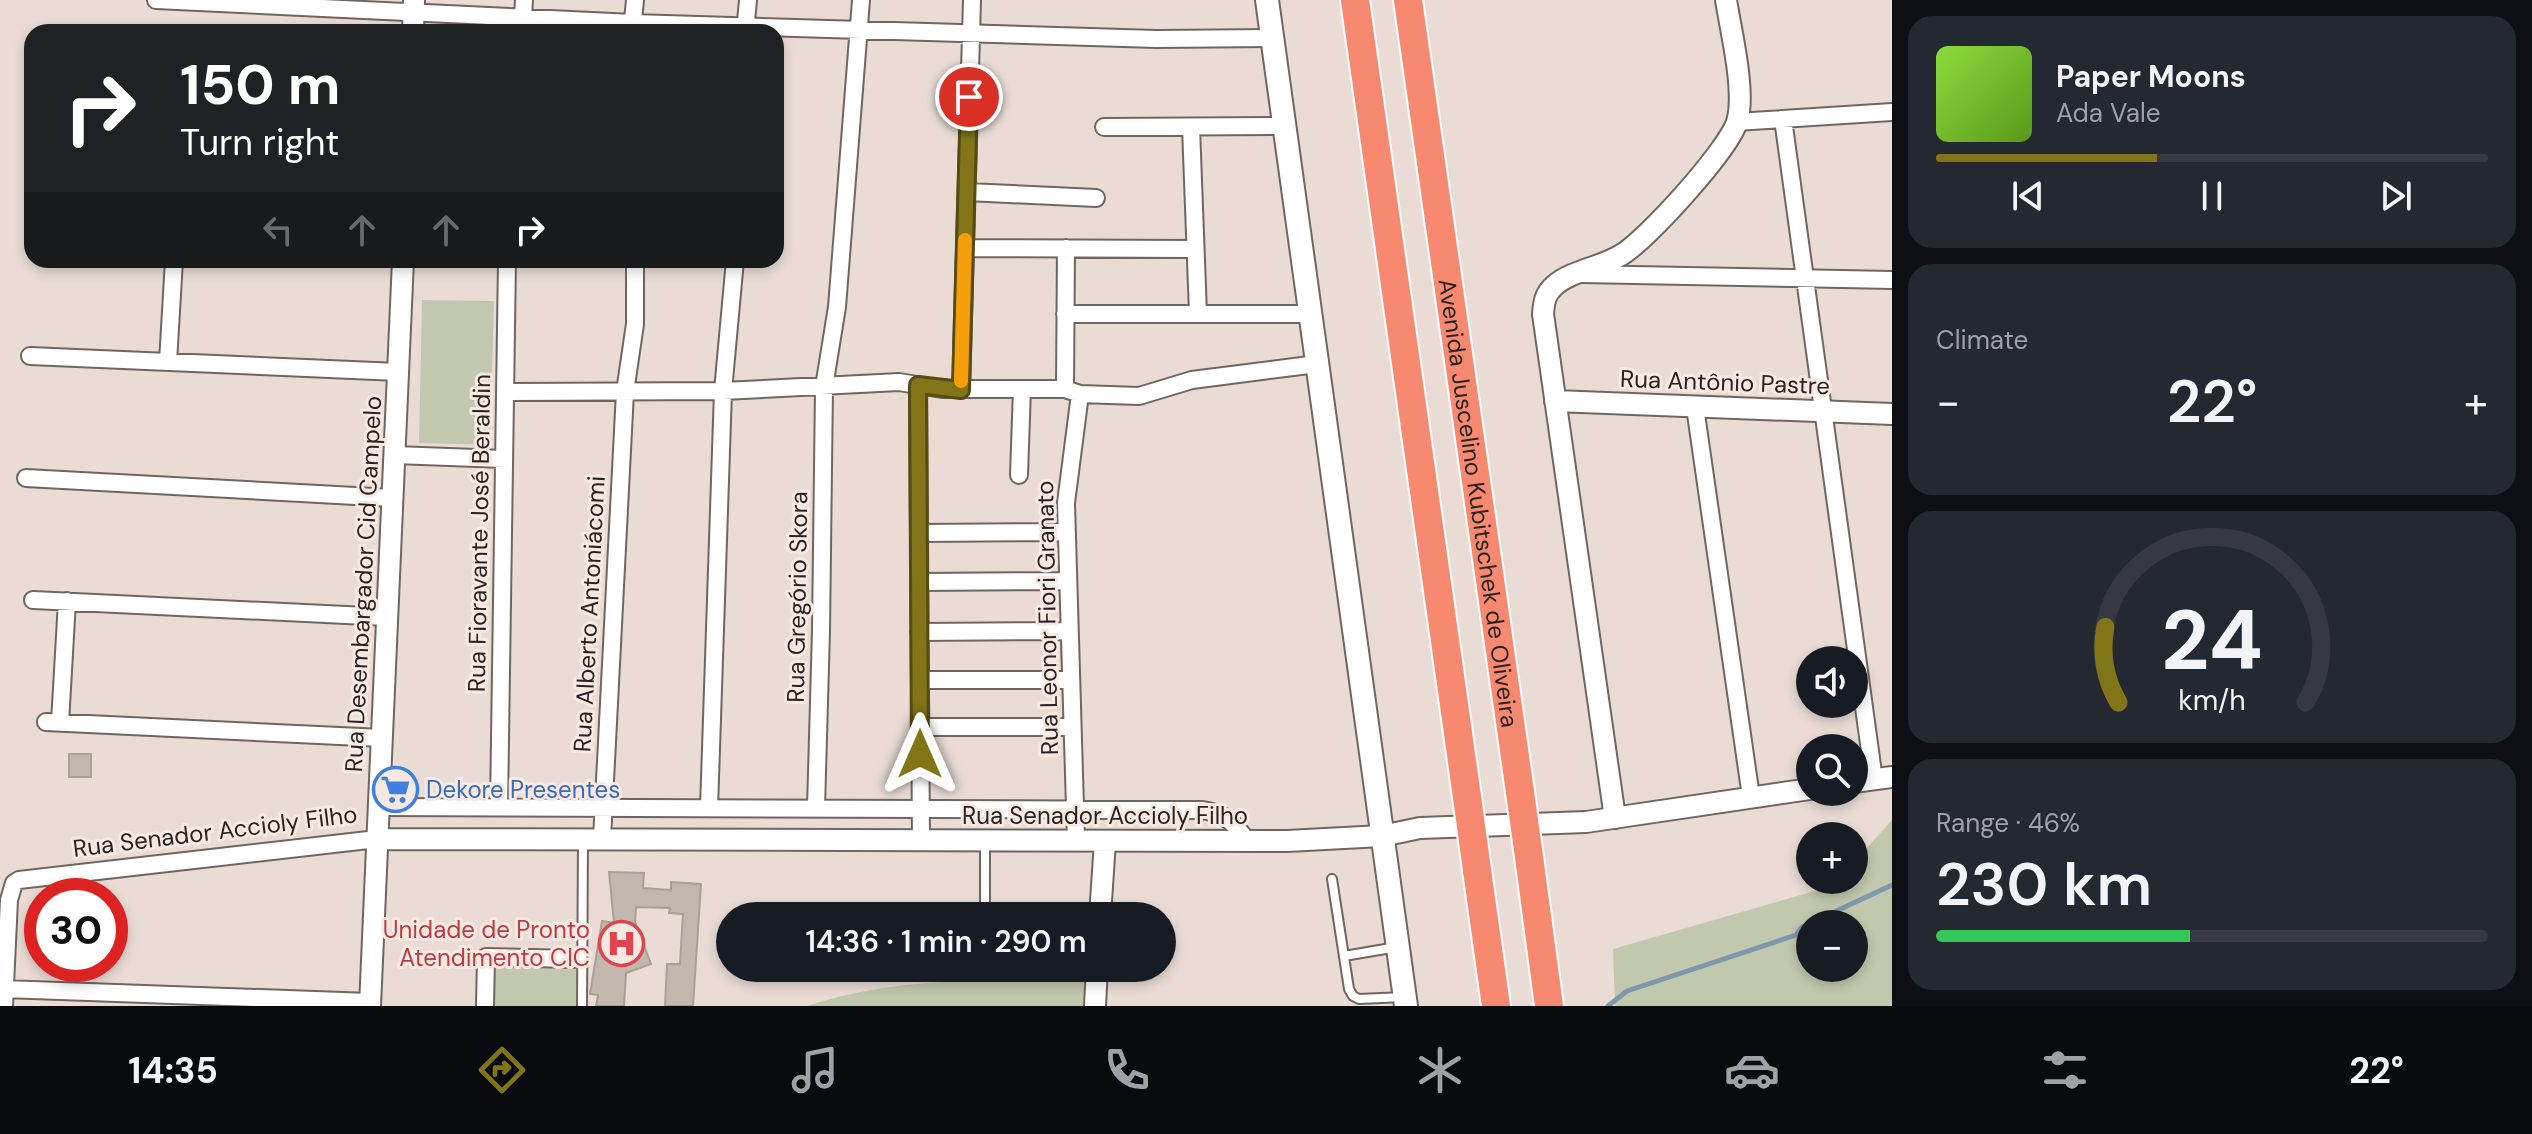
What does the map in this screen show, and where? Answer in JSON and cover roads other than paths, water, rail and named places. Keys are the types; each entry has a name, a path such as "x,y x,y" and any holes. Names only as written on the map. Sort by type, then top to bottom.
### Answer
{"highway":[{"path":"1355,0 1496,1006"},
{"name":"Avenida Juscelino Kubitschek de Oliveira","path":"1408,0 1549,1006"}],"main road":[{"path":"1267,0 1406,1001"}],"street":[{"path":"156,0 414,15 511,24"},
{"path":"522,24 524,0"},
{"path":"632,24 635,0"},
{"path":"746,24 748,0"},
{"name":"Rua Gregório Skora","path":"816,808 824,387 837,307 861,0"},
{"path":"961,390 972,0"},
{"path":"1615,818 1555,401 1544,303 1554,286 1621,256 1646,235 1713,159 1736,122 1739,83 1726,0"},
{"path":"784,29 1156,39 1272,38"},
{"path":"1736,122 1892,112"},
{"path":"1783,119 1873,780"},
{"path":"1104,127 1284,126"},
{"path":"1191,127 1198,314"},
{"path":"967,192 1096,198"},
{"path":"965,248 1195,249"},
{"name":"Rua Leonor Fiori Granato","path":"1066,248 1065,314 1073,391 1067,532 1076,841"},
{"path":"168,362 174,268"},
{"name":"Rua Desembargador Cid Campelo","path":"370,1004 403,268"},
{"name":"Rua Fioravante José Beraldin","path":"499,807 507,268"},
{"name":"Rua Alberto Antoniácomi","path":"592,840 603,808 625,392 635,324 635,268"},
{"path":"709,808 723,391 734,268"},
{"path":"1576,274 1892,280"},
{"path":"1065,314 1310,314"},
{"path":"30,356 398,372"},
{"path":"505,392 723,391 899,382 961,390 1022,389 1139,396 1192,380 1317,364"},
{"path":"918,385 921,841"},
{"path":"1019,475 1022,389"},
{"name":"Rua Antônio Pastre","path":"1555,401 1892,414"},
{"path":"1695,407 1751,797"},
{"path":"394,455 504,459"},
{"path":"26,478 392,498"},
{"path":"919,533 1067,532"},
{"path":"919,582 1068,581"},
{"path":"33,600 387,617"},
{"path":"67,601 53,723 382,738"},
{"path":"919,632 1069,631"},
{"path":"920,680 1071,680"},
{"path":"920,727 1072,727"},
{"name":"Rua Senador Accioly Filho","path":"4,997 9,900 14,883 19,880 377,839 1248,842 1382,836 1420,828 1568,823 1615,818 1796,791"},
{"path":"379,807 1215,812 1235,824 1248,842"},
{"path":"1101,902 1105,841"},
{"path":"485,1006 486,957 574,959"},
{"path":"1095,1006 1096,982"},
{"path":"4,997 370,1004"}],"lane":[{"path":"582,1006 592,840"},
{"path":"985,841 985,902"},
{"path":"1332,879 1349,989 1353,996 1359,999 1406,1001"},
{"path":"1344,956 1398,946"}],"waterway":[{"path":"1608,1006 1627,991 1796,935 1802,927 1892,885"}],"place":[{"name":"Dekore Presentes","path":"395,789"},
{"name":"Unidade de Pronto Atendimento CIC","path":"621,943"}]}
